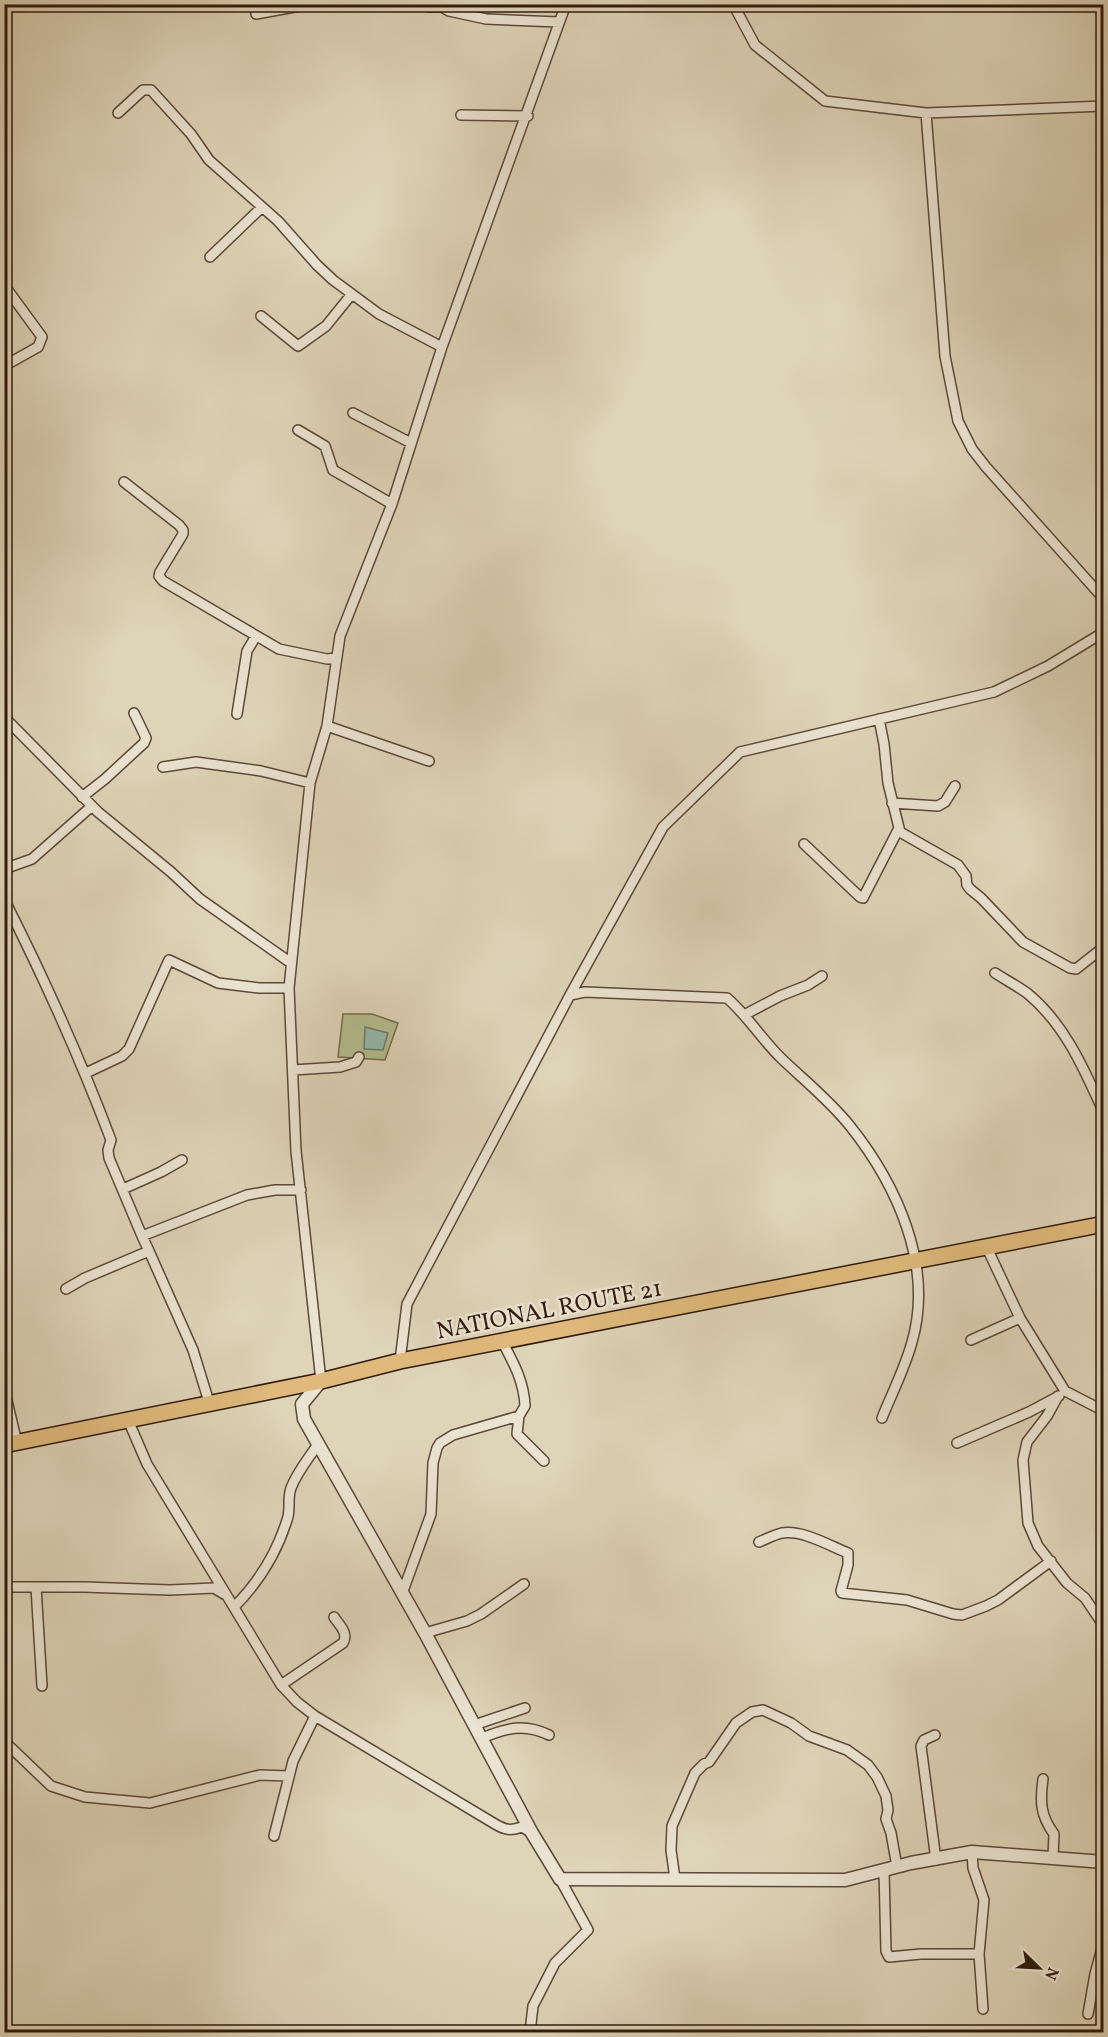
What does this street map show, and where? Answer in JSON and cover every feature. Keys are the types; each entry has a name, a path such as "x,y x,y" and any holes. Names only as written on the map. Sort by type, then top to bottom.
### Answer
{"highway":[{"name":"NATIONAL ROUTE 21","path":"11,1444 321,1381 502,1341 1104,1224"}],"street":[{"path":"256,14 311,4"},
{"path":"424,4 486,19 559,22"},
{"path":"530,2032 533,2006 555,1963 588,1929 532,1833 482,1738 304,1419 302,1404 321,1381 296,1151 289,988 310,783 327,726 340,636 392,504 442,347 528,116 566,4"},
{"path":"733,4 755,45 825,101 926,112 1104,106"},
{"path":"118,113 143,90 151,90 192,134 209,160 278,221 317,266 351,295 386,318 442,347"},
{"path":"926,112 945,356 958,421 972,449 986,467 1104,599"},
{"path":"461,115 528,116"},
{"path":"210,257 262,207"},
{"path":"4,285 42,337 38,347 4,366"},
{"path":"261,316 298,346 326,326 351,295"},
{"path":"353,413 411,444"},
{"path":"298,430 325,446 333,471 392,504"},
{"path":"124,482 183,530 182,537 160,572 161,580 279,648 327,659 336,658"},
{"path":"400,1362 407,1304 570,995 663,827 740,752 994,692 1048,666 1104,633"},
{"path":"237,714 247,651 256,636"},
{"path":"82,797 144,743 146,738 134,713"},
{"path":"4,717 82,797 200,899 291,963"},
{"path":"879,719 898,830 909,839 957,865 966,876 970,890 1029,946 1076,969 1104,947"},
{"path":"327,726 429,761"},
{"path":"163,767 196,762 261,771 310,783"},
{"path":"892,803 938,806 945,802 955,786"},
{"path":"4,869 32,859 92,806"},
{"path":"804,844 862,898 898,830"},
{"path":"4,899 44,978 86,1073 111,1140 108,1150 109,1158 193,1350 209,1402"},
{"path":"86,1073 122,1056 129,1049 170,960 218,983 259,988 289,988"},
{"path":"995,973 1027,994 1063,1032 1076,1053 1104,1113"},
{"path":"744,1015 822,976"},
{"path":"570,995 585,992 727,998 744,1015 767,1046 817,1090 849,1125 889,1185 917,1260 918,1299 913,1341 882,1418"},
{"path":"293,1070 340,1067 356,1062 359,1057"},
{"path":"123,1189 182,1160"},
{"path":"142,1236 247,1195 275,1190 301,1190"},
{"path":"986,1246 1020,1318 1062,1394 1104,1412"},
{"path":"66,1289 85,1278 149,1251"},
{"path":"971,1340 1020,1318"},
{"path":"502,1341 523,1386 525,1406 519,1416 517,1434 544,1461"},
{"path":"4,1388 11,1444"},
{"path":"957,1443 1029,1412 1062,1394"},
{"path":"1062,1394 1027,1442 1023,1460 1028,1523 1033,1537 1067,1583 1085,1598 1104,1626"},
{"path":"402,1594 431,1514 434,1454 440,1443 453,1435 519,1416"},
{"path":"128,1420 147,1464 281,1685 297,1702 315,1716 505,1830 522,1827 532,1833"},
{"path":"234,1607 253,1585 269,1559 288,1519 289,1497 293,1483 318,1444"},
{"path":"759,1542 779,1533 792,1533 807,1537 848,1553 848,1566 842,1593 907,1600 962,1615 998,1600 1051,1561"},
{"path":"424,1633 467,1621 524,1584"},
{"path":"4,1587 170,1590 214,1588 228,1597"},
{"path":"36,1587 42,1686"},
{"path":"281,1685 344,1643 345,1634 334,1617"},
{"path":"474,1725 525,1708"},
{"path":"675,1879 671,1850 672,1826 695,1773 704,1764 710,1762 736,1723 752,1713 763,1710 791,1723 809,1736 847,1750 868,1765 886,1796 888,1810 886,1819 897,1867"},
{"path":"274,1836 293,1761 315,1716"},
{"path":"482,1738 519,1726 537,1729 549,1735"},
{"path":"935,1735 924,1740 921,1746 936,1860"},
{"path":"4,1741 51,1786 85,1797 150,1803 261,1775 289,1776"},
{"path":"1043,1779 1040,1797 1045,1822 1054,1836 1053,1857"},
{"path":"560,1879 845,1880 911,1863 972,1852 1104,1862"},
{"path":"972,1852 973,1868 984,1900 979,1954 983,2010"},
{"path":"884,1871 886,1951 889,1957 921,1954 979,1954"},
{"path":"1088,2014 1104,1941"}],"green space":[{"path":"343,1014 372,1014 398,1023 385,1060 338,1057"}],"water":[{"path":"365,1027 388,1033 383,1050 364,1049"}]}
